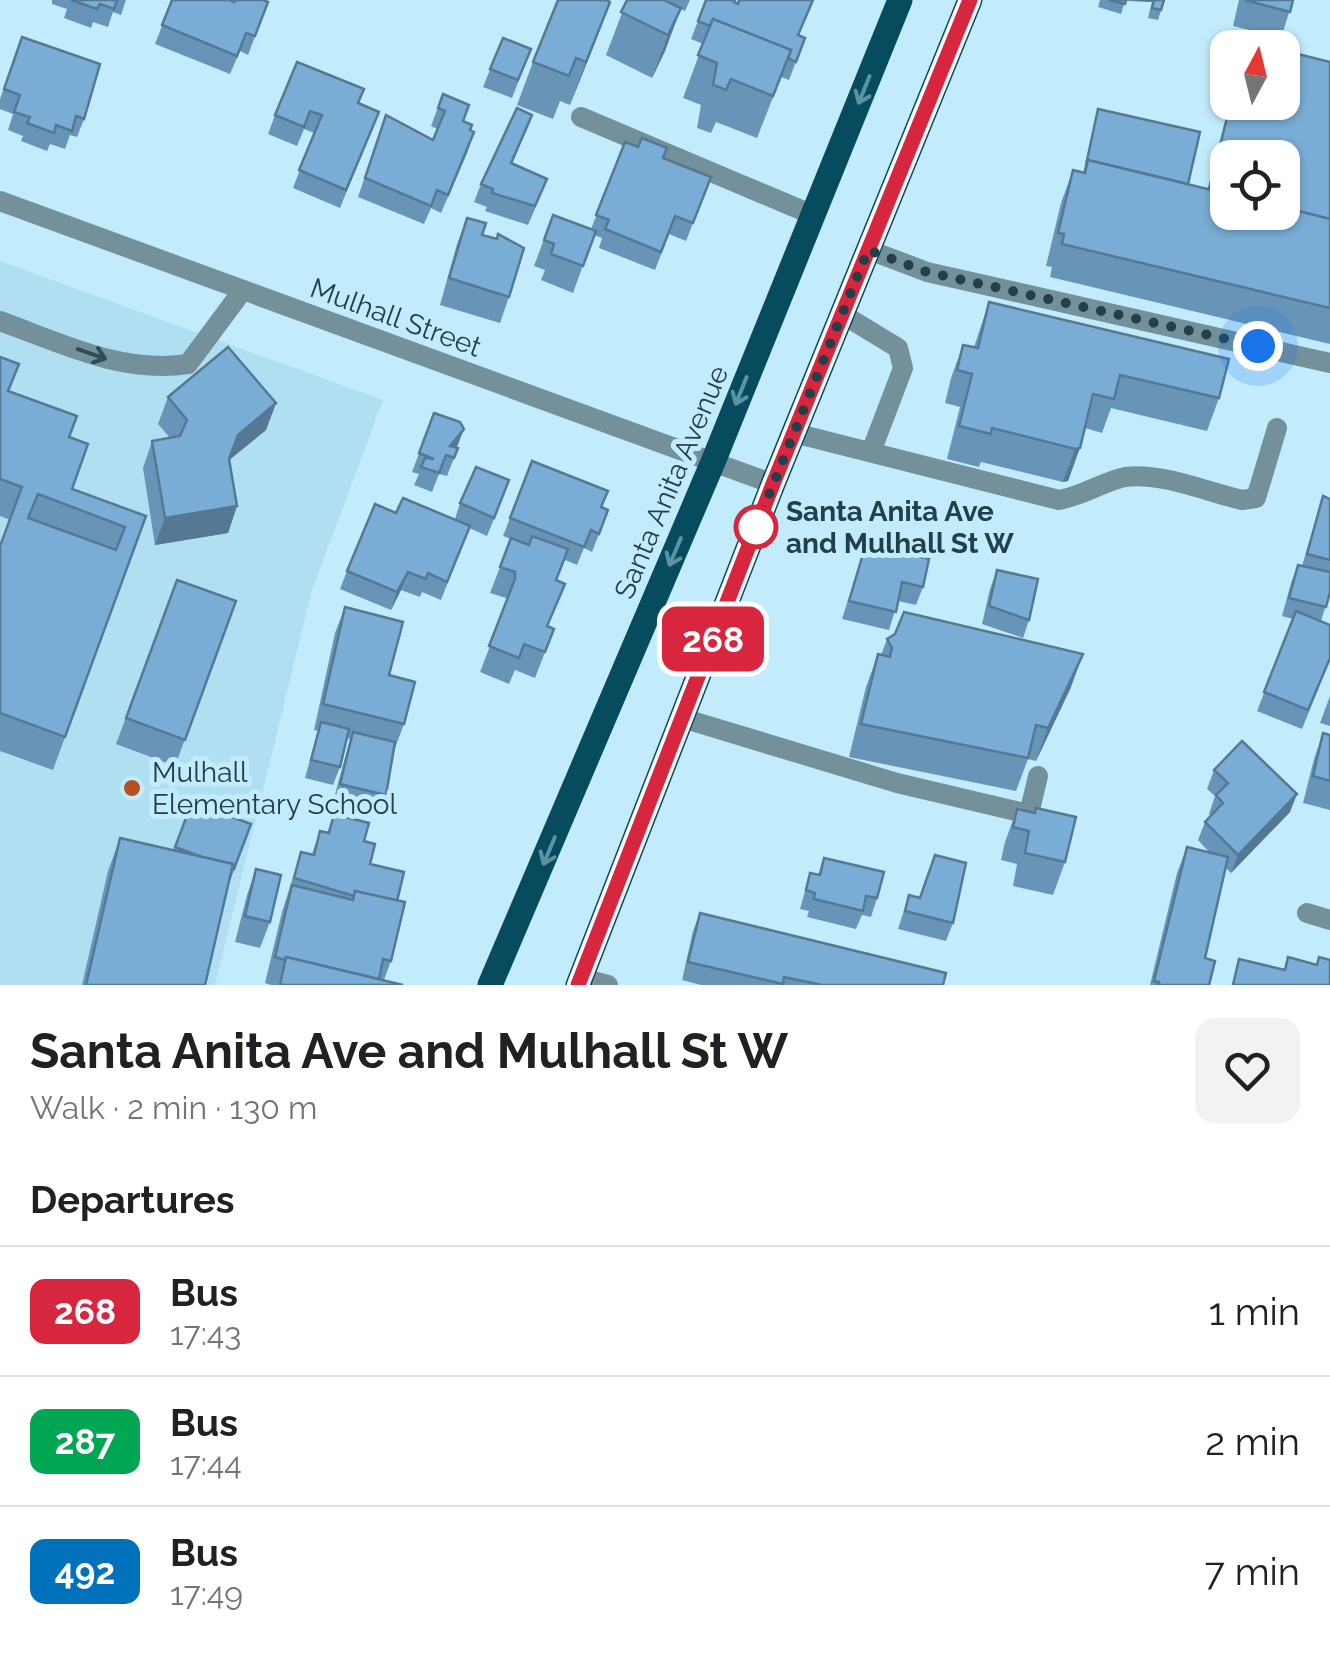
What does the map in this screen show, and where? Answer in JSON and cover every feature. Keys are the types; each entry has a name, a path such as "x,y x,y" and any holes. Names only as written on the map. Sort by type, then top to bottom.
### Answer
{"main road":[{"name":"Santa Anita Avenue","path":"490,985 713,462 900,0"},
{"path":"579,981 773,484 970,0"}],"street":[{"path":"582,117 813,215"},
{"name":"Mulhall Street","path":"0,200 773,484"},
{"path":"868,250 927,272 1330,363"},
{"path":"0,320 104,359 162,368 188,364 244,290"},
{"path":"842,314 898,348 903,368 871,452"},
{"path":"794,433 1058,500 1086,495 1124,478 1153,479 1242,500 1256,498 1277,428"},
{"path":"682,718 897,782 1030,814 1038,776"},
{"path":"1307,913 1330,920"},
{"path":"579,981 608,985"}],"shaded area":[{"name":"Mulhall Elementary School","path":"0,261 383,400 312,590 215,985 0,985"}],"building":[{"path":"71,0 117,0 114,9 100,4 97,9"},
{"path":"172,0 268,2 255,36 246,33 237,56 162,25"},
{"path":"558,0 610,2 586,62 576,58 569,76 533,62"},
{"path":"627,0 664,0 681,8 668,35 621,12"},
{"path":"706,0 735,0 738,4 739,0 813,0 798,35 805,38 796,62 788,58 791,50 713,19 710,26 698,21"},
{"path":"1154,0 1164,0 1161,10 1152,8"},
{"path":"1245,0 1293,0 1290,12"},
{"path":"713,19 791,50 773,96 731,79 726,90 713,85 717,63 698,55"},
{"path":"22,37 100,64 84,119 76,116 72,131 56,125 54,133 27,123 30,117 14,112 20,95 4,89"},
{"path":"503,38 531,49 518,80 490,69"},
{"path":"1300,54 1330,62 1330,219 1300,212 1300,140 1221,140 1226,120 1300,120"},
{"path":"297,62 364,89 358,103 379,112 346,190 299,170 322,115 310,111 304,127 275,115"},
{"path":"443,94 469,105 463,121 472,125 470,130 474,132 448,195 437,190 431,206 365,178 386,115 433,140 445,111 438,108"},
{"path":"517,108 532,115 511,163 547,179 535,206 492,193 493,189 481,184"},
{"path":"1098,109 1200,132 1188,184 1088,160 1086,165"},
{"path":"642,138 667,148 663,158 711,177 693,223 675,216 661,252 605,229 609,220 596,215 625,142 638,147"},
{"path":"1088,160 1210,190 1210,230 1300,230 1300,212 1330,219 1330,308 1062,244 1064,234 1058,233 1073,170 1085,173"},
{"path":"553,215 596,231 583,266 551,254 554,244 544,240"},
{"path":"467,218 486,223 482,235 497,239 498,234 524,248 509,297 449,278"},
{"path":"989,302 1229,359 1219,398 1120,375 1114,399 1093,394 1080,448 1075,449 992,428 991,434 959,426 972,374 957,370 963,345 978,348"},
{"path":"228,347 276,403 238,435 229,459 237,506 165,518 152,441 180,436 187,420 168,397"},
{"path":"0,357 19,364 8,391 77,416 69,437 88,444 72,489 146,516 65,737 0,713 0,546 22,487 0,479","holes":["38,494 125,527 116,550 28,518"]},
{"path":"434,413 460,422 464,429 450,446 458,448 454,458 446,455 439,473 421,467 425,458 434,459 419,453"},
{"path":"532,461 608,491 601,507 608,510 599,534 591,530 584,547 510,518"},
{"path":"476,467 509,480 494,518 460,503"},
{"path":"1323,496 1330,499 1330,560 1307,554"},
{"path":"403,498 470,526 447,582 428,573 426,579 408,572 397,592 347,571 375,504 396,513"},
{"path":"532,536 568,549 556,580 565,584 547,626 554,629 545,652 524,644 519,658 489,646 515,579 515,572 500,567 511,538 529,545"},
{"path":"866,544 929,559 923,587 902,582 896,612 849,601"},
{"path":"1298,565 1330,572 1326,607 1289,598"},
{"path":"997,570 1038,579 1029,620 989,606"},
{"path":"177,580 236,601 185,740 126,718"},
{"path":"345,607 403,622 389,675 415,682 404,724 323,704"},
{"path":"1296,611 1330,625 1330,658 1308,710 1264,692"},
{"path":"904,612 1083,654 1048,728 1036,725 1028,758 861,724 878,654 890,657 892,648 887,639 895,634"},
{"path":"321,722 349,729 340,767 311,760"},
{"path":"353,732 395,742 386,795 340,784"},
{"path":"1323,733 1330,735 1330,781 1313,776"},
{"path":"1242,741 1297,794 1238,855 1205,822 1223,803 1216,795 1228,783 1214,770"},
{"path":"192,802 251,824 234,869 233,864 175,847"},
{"path":"1036,808 1076,817 1065,862 1025,853 1029,831 1013,827 1017,809 1035,813"},
{"path":"334,814 369,823 364,841 375,844 370,864 404,872 397,901 355,891 354,896 294,878 301,852 314,855 320,831 329,833"},
{"path":"120,838 233,864 205,985 86,985"},
{"path":"1187,847 1228,857 1205,958 1215,961 1209,985 1158,985 1154,981"},
{"path":"935,855 966,863 953,923 905,911 909,895 920,898"},
{"path":"824,858 884,872 877,898 866,896 863,911 814,899 815,893 806,890 810,873 820,875"},
{"path":"256,869 281,875 270,922 245,916"},
{"path":"292,885 353,900 355,891 405,902 391,961 383,959 379,979 275,957"},
{"path":"700,913 946,973 943,985 822,985 784,977 783,984 688,962"},
{"path":"286,957 403,985 280,985"},
{"path":"1288,957 1317,965 1319,957 1330,960 1330,985 1233,985 1239,959 1285,970"}],"bus line":[{"name":"268","path":"578,985 773,484 970,0"}],"place":[{"name":"Santa Anita Ave and Mulhall St W","path":"756,527"},
{"name":"Mulhall Elementary School","path":"132,788"}],"route":[{"path":"756,527 868,250 927,272 1258,346"}]}
